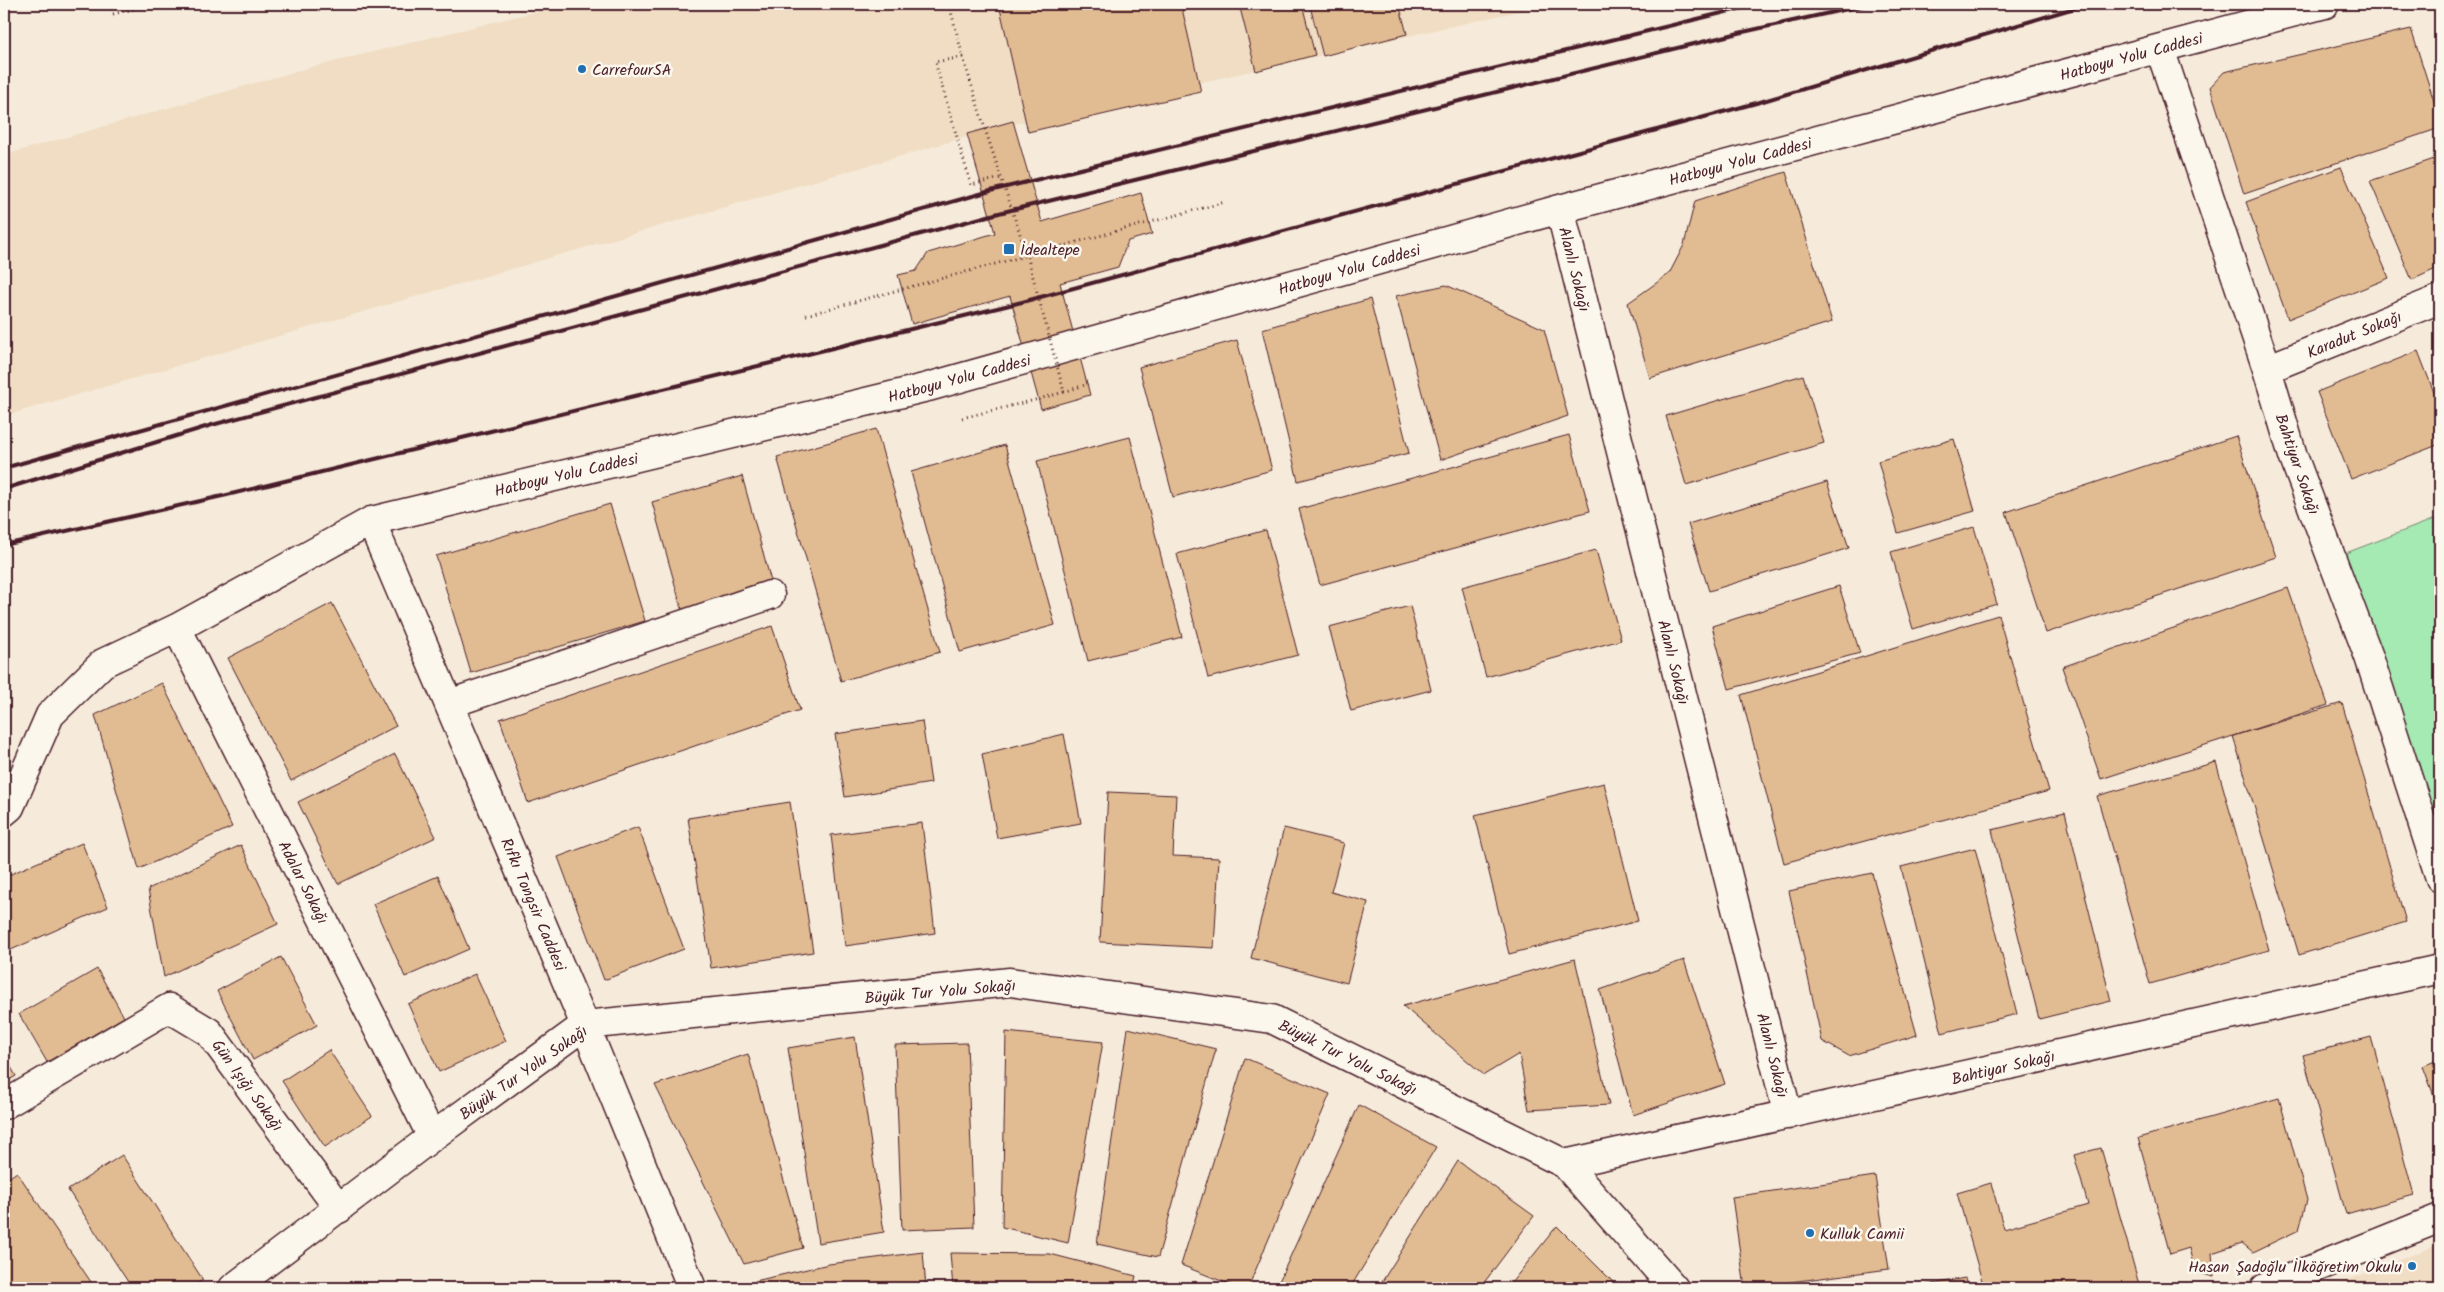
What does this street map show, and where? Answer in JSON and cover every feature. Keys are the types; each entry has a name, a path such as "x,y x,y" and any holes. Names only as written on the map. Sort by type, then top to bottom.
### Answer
{"street":[{"name":"Hatboyu Yolu Caddesi","path":"4,812 10,807 50,715 103,663 176,628 371,521 928,387 1560,209 2325,4"},
{"name":"Bahtiyar Sokağı","path":"2160,49 2267,369 2293,456 2369,657 2440,878"},
{"name":"Alanlı Sokağı","path":"1560,209 1788,1115"},
{"name":"Karadut Sokağı","path":"2267,369 2440,299"},
{"name":"Rıfkı Tongsir Caddesi","path":"371,521 585,1025 692,1288"},
{"path":"449,704 770,595"},
{"name":"Adalar Sokağı","path":"176,628 432,1137"},
{"name":"Bahtiyar Sokağı","path":"1565,1164 2440,969"},
{"name":"Büyük Tur Yolu Sokağı","path":"233,1288 432,1137 585,1025 1010,982 1272,1019 1565,1164 1674,1288"},
{"name":"Gün Işığı Sokağı","path":"4,1105 169,1008 209,1032 339,1209"},
{"path":"2265,1288 2440,1218"}],"path":[{"path":"113,14 154,4"},
{"path":"949,4 985,129 1027,255 1064,392"},
{"path":"963,58 935,62 971,185 1001,178"},
{"path":"806,315 1225,202"},
{"path":"959,418 1039,399 1088,384"}],"shaded area":[{"path":"566,4 1551,4 1001,127 4,416 4,155 304,69"},
{"name":"Hasan Şadoğlu İlköğretim Okulu","path":"2440,1244 2440,1288 2328,1288"}],"green space":[{"path":"2440,517 2440,831 2338,556"}],"building":[{"path":"999,4 1181,4 1201,92 1028,132"},
{"path":"1239,4 1302,4 1315,55 1256,71"},
{"path":"1319,4 1399,4 1407,34 1323,56 1310,6"},
{"path":"2411,29 2440,120 2440,128 2244,194 2210,87 2224,72"},
{"path":"1013,121 1042,222 1141,193 1152,234 1128,241 1118,267 1060,283 1090,395 1041,409 1010,296 912,324 898,275 916,271 928,253 995,233 967,134"},
{"path":"2440,157 2440,267 2412,280 2370,181"},
{"path":"2341,167 2389,278 2288,319 2246,202"},
{"path":"1786,172 1832,322 1650,378 1628,303 1669,274 1684,245 1695,201"},
{"path":"1446,285 1544,329 1568,416 1440,460 1396,296"},
{"path":"1370,299 1409,453 1298,481 1262,329"},
{"path":"1237,340 1272,470 1173,497 1139,367"},
{"path":"2418,351 2440,408 2440,444 2351,479 2317,392"},
{"path":"1803,375 1824,443 1686,485 1666,416"},
{"path":"876,429 940,652 841,681 777,457"},
{"path":"1569,435 1590,511 1320,585 1299,509"},
{"path":"2236,436 2276,557 2046,633 2006,512"},
{"path":"1130,437 1182,637 1088,661 1037,461"},
{"path":"1954,439 1975,511 1898,533 1878,461"},
{"path":"1005,445 1055,625 960,652 911,472"},
{"path":"742,476 772,585 682,610 652,502"},
{"path":"1827,482 1849,548 1709,591 1688,524"},
{"path":"610,504 645,621 471,673 436,556"},
{"path":"1974,527 1997,604 1913,629 1891,552"},
{"path":"1266,530 1298,655 1208,678 1177,554"},
{"path":"1596,550 1621,640 1486,677 1462,587"},
{"path":"1839,586 1860,653 1729,689 1712,626"},
{"path":"2288,588 2328,705 2101,779 2062,667"},
{"path":"332,603 396,726 291,781 228,658"},
{"path":"1410,606 1431,690 1351,711 1329,627"},
{"path":"1998,615 2049,791 1784,863 1741,695"},
{"path":"772,626 800,710 528,803 500,719"},
{"path":"162,683 232,827 139,869 95,715"},
{"path":"2342,703 2406,922 2299,955 2233,736"},
{"path":"922,721 931,783 845,797 835,734"},
{"path":"1064,734 1081,823 997,838 982,754"},
{"path":"395,754 436,837 338,884 298,802"},
{"path":"2216,762 2269,950 2150,984 2097,796"},
{"path":"1604,783 1638,921 1509,954 1475,815"},
{"path":"1108,792 1176,795 1173,856 1219,858 1214,948 1100,942"},
{"path":"790,802 813,952 711,968 688,818"},
{"path":"2065,812 2111,1001 2039,1019 1992,830"},
{"path":"922,823 935,933 845,946 831,835"},
{"path":"638,827 684,949 604,980 558,857"},
{"path":"1284,828 1344,843 1331,892 1368,902 1347,983 1251,958"},
{"path":"82,843 108,907 4,953 4,877"},
{"path":"241,845 278,924 164,977 148,889"},
{"path":"1975,848 2017,1014 1942,1033 1901,867"},
{"path":"1872,873 1917,1035 1849,1056 1822,1041 1789,891"},
{"path":"438,876 469,949 405,977 373,904"},
{"path":"281,957 317,1025 253,1060 217,991"},
{"path":"1575,959 1609,1105 1529,1110 1519,1054 1484,1075 1403,1006"},
{"path":"1684,960 1725,1084 1633,1115 1600,990"},
{"path":"97,969 124,1017 47,1062 19,1014"},
{"path":"475,974 506,1041 439,1072 408,1004"},
{"path":"1128,1028 1216,1049 1158,1257 1097,1244"},
{"path":"1006,1032 1103,1042 1068,1243 1002,1227"},
{"path":"855,1037 884,1232 818,1243 788,1048"},
{"path":"2371,1037 2414,1195 2346,1214 2303,1055"},
{"path":"967,1043 974,1227 902,1230 895,1045"},
{"path":"329,1050 372,1116 325,1147 282,1081"},
{"path":"748,1054 803,1248 744,1264 655,1085"},
{"path":"4,1055 16,1076 4,1083"},
{"path":"1245,1058 1330,1094 1248,1288 1239,1288 1181,1265"},
{"path":"2440,1059 2440,1112 2423,1066"},
{"path":"2279,1098 2307,1200 2299,1230 2253,1252 2242,1243 2212,1253 2214,1277 2195,1272 2189,1248 2170,1254 2138,1138"},
{"path":"1359,1105 1436,1147 1350,1288 1276,1288"},
{"path":"2101,1148 2140,1288 1984,1288 1957,1193 1991,1183 2004,1229 2088,1205 2074,1155"},
{"path":"122,1155 203,1280 191,1288 132,1288 68,1190"},
{"path":"1458,1161 1534,1216 1480,1288 1378,1288"},
{"path":"17,1172 95,1288 4,1288 4,1181"},
{"name":"Kulluk Camii","path":"1875,1176 1889,1269 1745,1288 1732,1197"},
{"path":"1557,1226 1619,1288 1507,1288"},
{"path":"923,1252 926,1288 758,1288 755,1281 829,1264"},
{"path":"950,1253 1050,1254 1136,1276 1133,1288 953,1288"},
{"path":"1965,1278 1968,1288 1911,1288"}],"railway":[{"path":"4,468 994,190 1759,4"},
{"path":"4,489 212,425 999,213 1743,32 1870,4"},
{"path":"4,545 227,495 1022,302 1760,102 2088,4"}],"place":[{"name":"CarrefourSA","path":"582,69"},
{"name":"İdealtepe","path":"1009,249"},
{"name":"Kulluk Camii","path":"1810,1233"},
{"name":"Hasan Şadoğlu İlköğretim Okulu","path":"2412,1266"}]}
